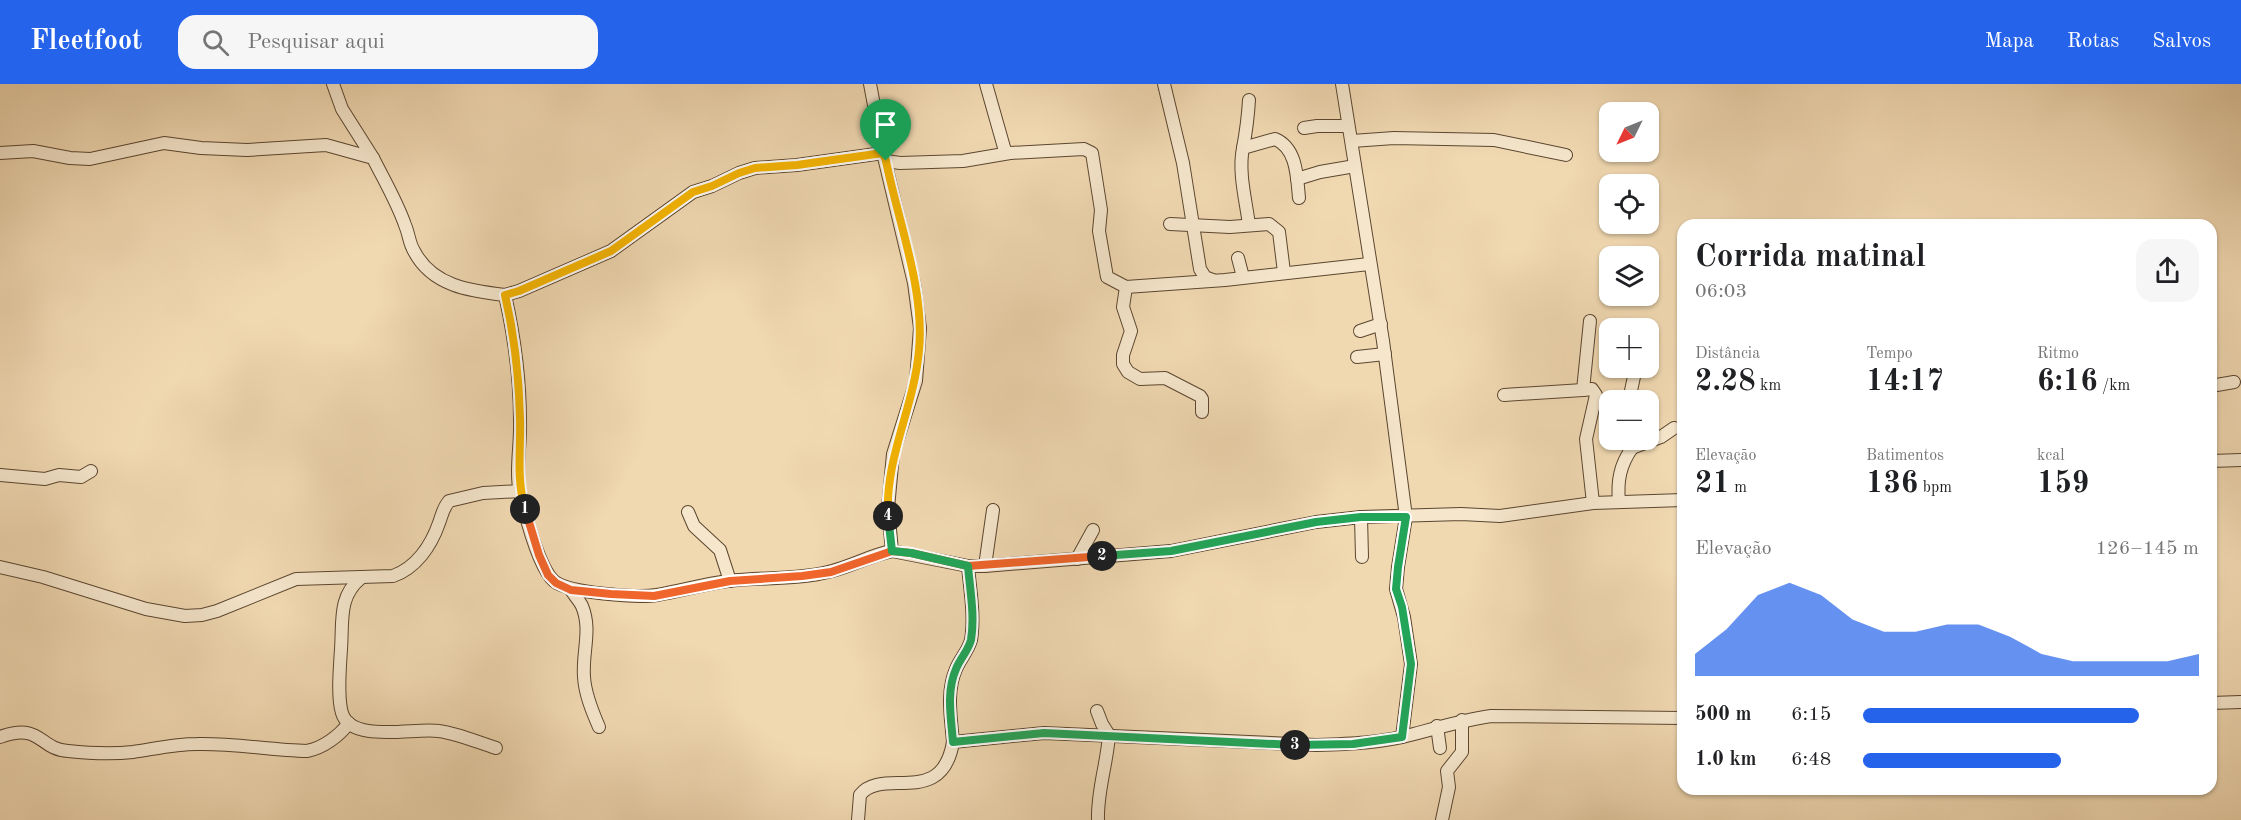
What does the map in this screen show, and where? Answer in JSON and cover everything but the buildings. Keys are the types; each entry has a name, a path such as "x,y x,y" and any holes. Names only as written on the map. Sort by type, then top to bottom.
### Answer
{"street":[{"path":"333,84 342,109 373,158 406,226 415,254 429,272 455,286 505,295 611,251 693,192 755,168 885,157 900,163 963,161 1010,153 1084,149 1092,153 1101,210 1099,231 1107,277 1126,287 1369,264"},
{"path":"870,84 914,283 920,328 914,389 893,454 888,508 892,551"},
{"path":"986,84 1002,147 1010,153"},
{"path":"1164,84 1176,128 1200,269 1205,277 1213,280"},
{"path":"1342,84 1369,264 1381,324 1406,517 1396,589 1402,607 1411,664 1402,737"},
{"path":"1249,100 1243,148 1243,183 1249,225"},
{"path":"1304,128 1348,126"},
{"path":"1352,141 1394,138 1494,140 1566,155"},
{"path":"1243,148 1275,139 1290,149 1299,198"},
{"path":"0,153 33,151 90,159 164,143 201,148 247,150 326,144 373,158"},
{"path":"1297,179 1355,166"},
{"path":"1170,224 1194,226 1269,224 1279,232 1284,272"},
{"path":"1238,258 1243,277"},
{"path":"1190,282 1200,269"},
{"path":"1126,287 1124,307 1131,331 1123,355 1123,364 1128,372 1140,379 1165,378 1200,396 1202,412"},
{"path":"505,295 518,375 520,491 539,555 548,575 556,583 571,590 654,596 730,581 787,578 831,572 892,551 968,566 986,566 1171,551 1316,522 1361,517 1461,514 1500,516 1593,503 1677,500"},
{"path":"1583,390 1590,321"},
{"path":"1360,331 1381,324"},
{"path":"1357,357 1385,354"},
{"path":"2217,385 2234,382"},
{"path":"1504,395 1592,389 1596,395 1586,439 1593,503"},
{"path":"1659,438 1674,428"},
{"path":"1619,502 1618,486 1629,450"},
{"path":"2217,461 2241,460"},
{"path":"0,475 45,479 59,475 81,477 91,471"},
{"path":"0,567 43,577 146,609 185,616 202,615 296,579 361,578 403,573 416,563 435,532 442,512 449,501 483,493 520,491"},
{"path":"986,566 993,510"},
{"path":"688,512 694,526 720,550 730,581"},
{"path":"1361,517 1362,557"},
{"path":"1077,560 1093,530"},
{"path":"858,820 858,801 863,791 869,787 933,778 948,764 953,742 950,696 952,680 957,665 965,655 970,642 973,621 968,566"},
{"path":"361,578 346,593 343,614 340,702 342,715 358,728 388,733 415,730 446,732 496,748"},
{"path":"571,590 581,604 587,633 584,680 592,711 599,727"},
{"path":"581,604 588,591"},
{"path":"2217,703 2241,702"},
{"path":"1097,711 1109,735 1099,790 1098,820"},
{"path":"953,742 1044,733 1301,746 1353,744 1402,737 1462,720 1491,716 1677,718"},
{"path":"1442,820 1449,787 1448,771 1462,752 1462,720"},
{"path":"0,737 17,732 28,732 60,750 69,752 116,753 172,746 217,744 307,751 330,740 344,730 349,723"},
{"path":"1437,726 1440,748"}],"route":[{"path":"886,161 883,153 797,165 755,168 739,173 693,192 611,251 505,295 518,375 520,491 539,555 548,575 556,583 571,590 654,596 730,581 787,578 831,572 892,551 968,566 1077,560 1171,551 1316,522 1361,517 1406,517 1396,589 1402,607 1411,664 1402,737 1353,744 1301,746 1044,733 953,742 950,696 952,680 957,665 965,655 970,642 973,621 968,566 911,553 892,551 889,538 889,486 893,454 912,396 918,364 920,328 914,283 886,161"}]}
